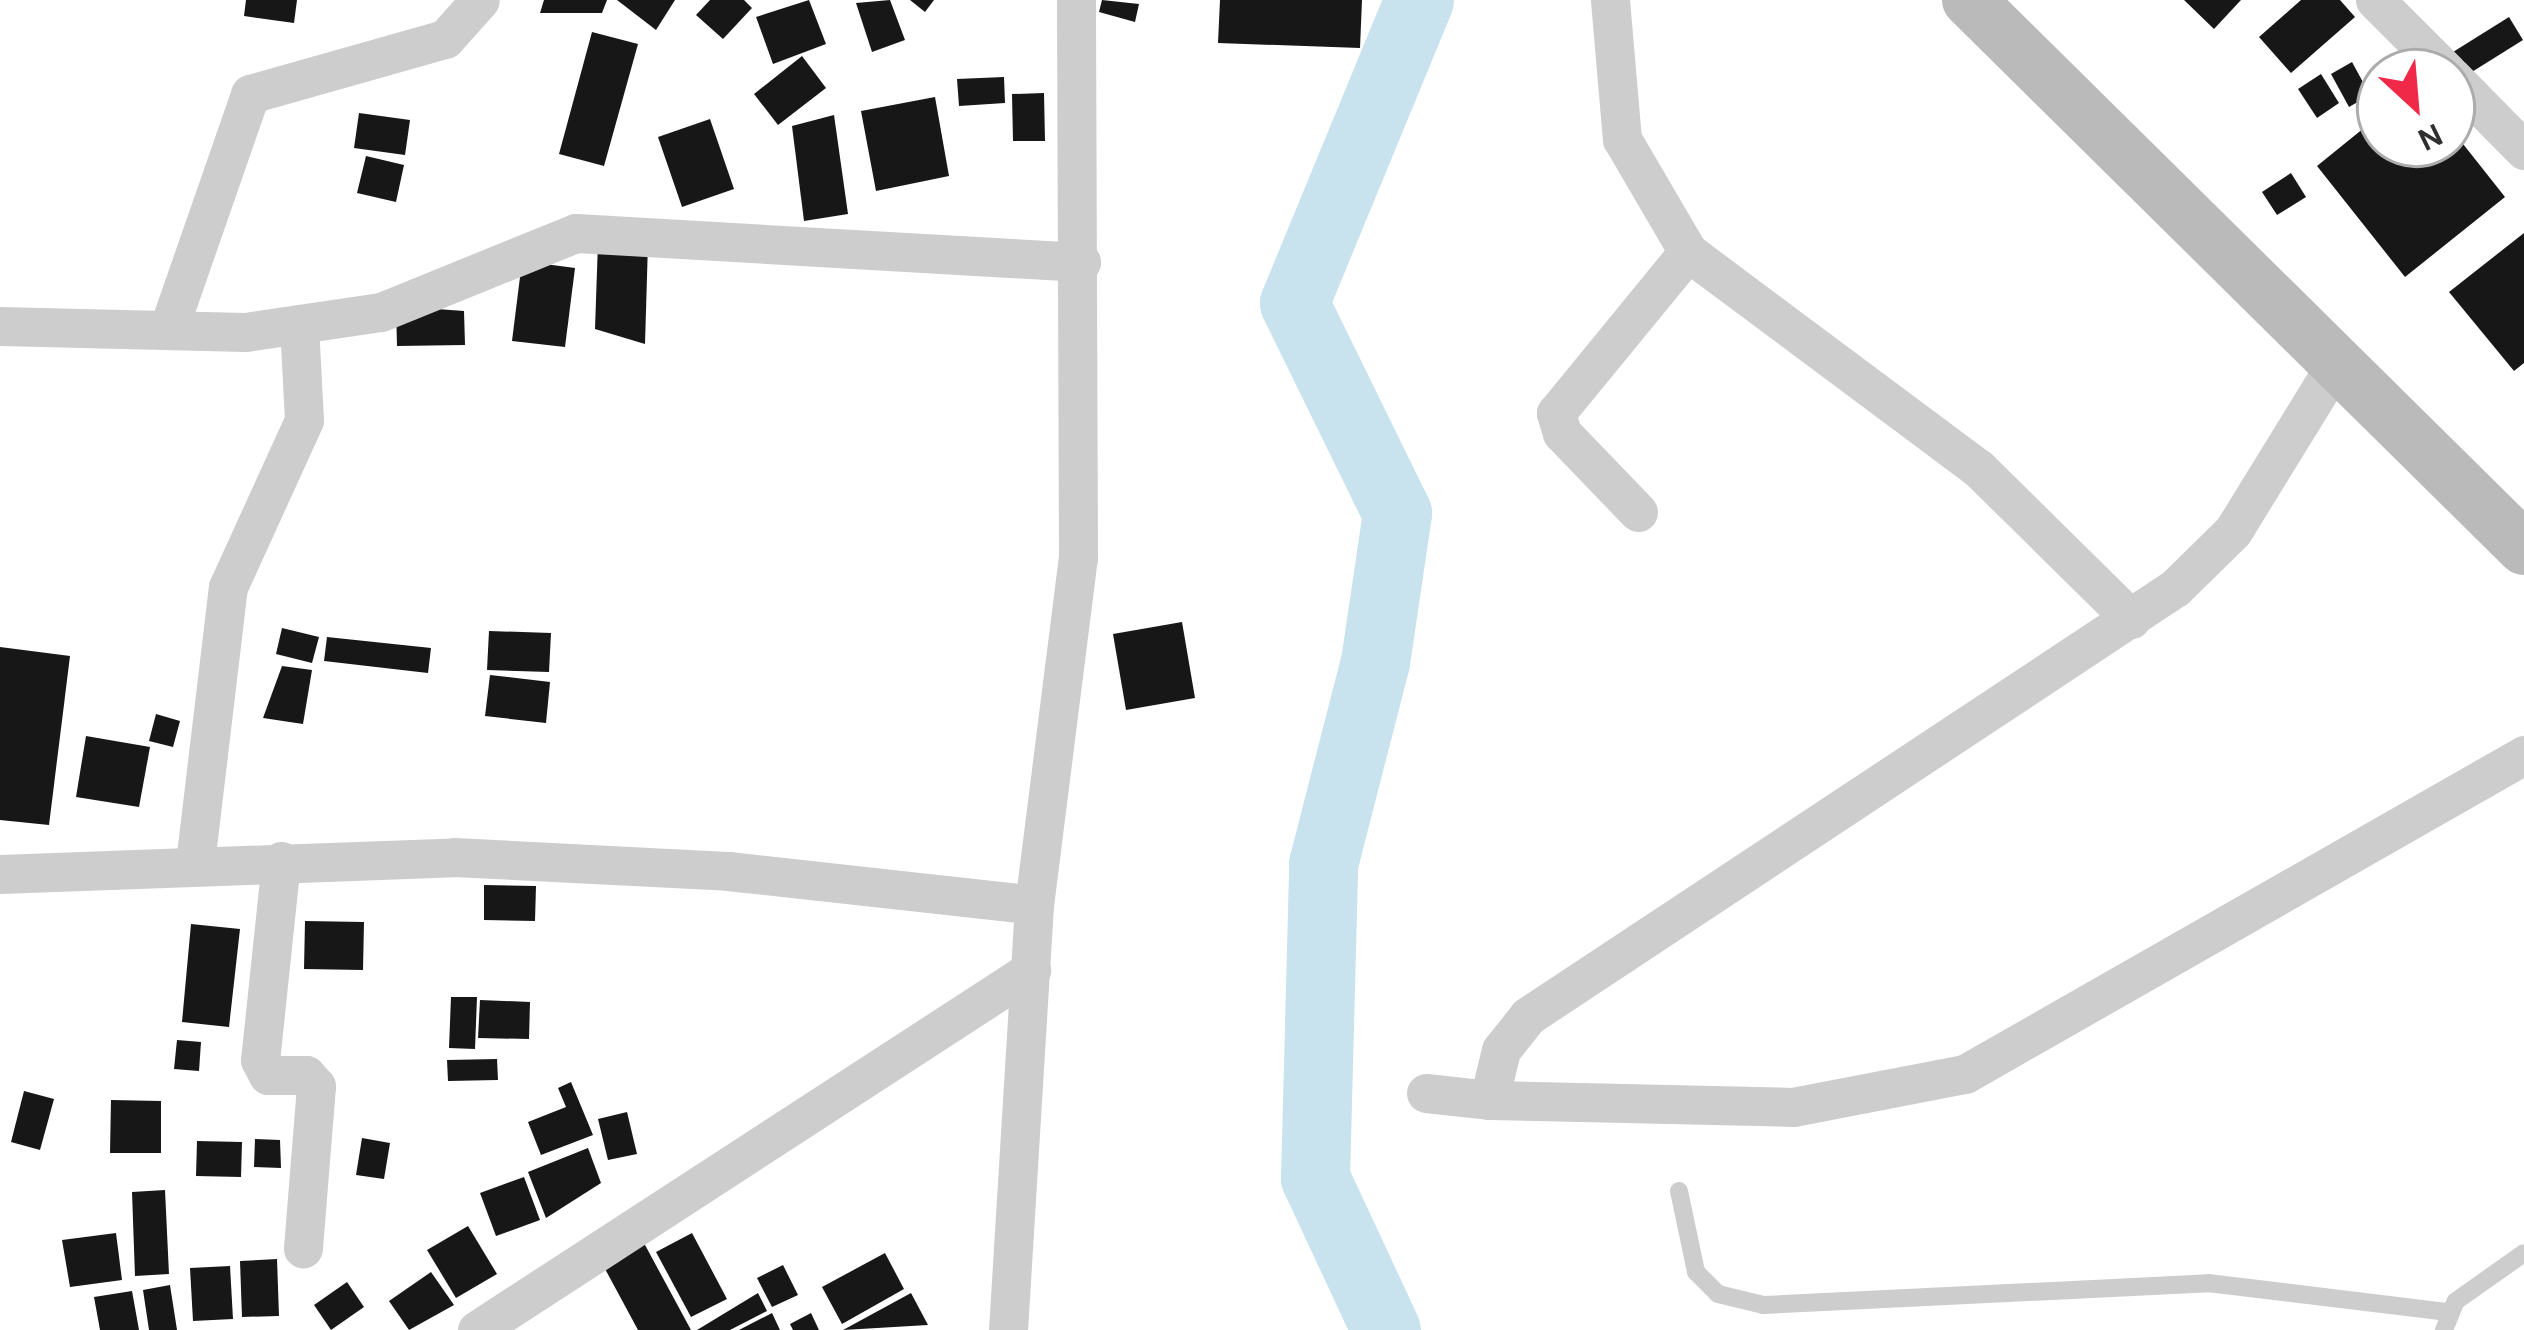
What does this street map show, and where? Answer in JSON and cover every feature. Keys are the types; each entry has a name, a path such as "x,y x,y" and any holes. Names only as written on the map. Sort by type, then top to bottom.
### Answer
{"main road":[{"path":"1969,0 2524,548"}],"street":[{"path":"168,330 250,94 445,39 480,0"},
{"path":"1008,1330 1034,905 1078,558 1081,262 1076,0"},
{"path":"1610,0 1622,139 1688,252 1978,468 2131,619"},
{"path":"2375,0 2422,48"},
{"path":"2476,102 2524,150"},
{"path":"2,321 168,330 298,324 381,312 576,233 1081,262"},
{"path":"1638,512 1562,433 1556,413 1688,252"},
{"path":"195,863 228,587 304,420 298,324"},
{"path":"1489,1100 1501,1050 1528,1016 2131,619 2233,531 2335,364"},
{"path":"1426,1093 1489,1100 1793,1107 1965,1074 2524,755"},
{"path":"0,874 281,861 728,871 1034,905"},
{"path":"281,861 260,1060 268,1075 306,1075 316,1086 303,1248"},
{"path":"502,1324 1031,970"}],"lane":[{"path":"1678,1191 1696,1272 1718,1294 1764,1306 2189,1282 2446,1321 2524,1253"}],"building":[{"path":"246,0 297,0 294,23 244,16"},
{"path":"544,0 607,0 602,13 540,13"},
{"path":"617,0 675,0 656,30"},
{"path":"710,0 744,0 752,8 723,39 696,15"},
{"path":"809,0 826,44 773,64 756,17"},
{"path":"890,0 905,40 872,52 856,3"},
{"path":"910,0 934,0 925,12"},
{"path":"1102,0 1139,4 1135,22 1099,12"},
{"path":"1220,0 1362,0 1360,48 1218,43"},
{"path":"2184,0 2241,0 2214,29"},
{"path":"2301,0 2340,0 2355,17 2291,73 2259,37"},
{"path":"2509,17 2523,40 2476,69 2476,48 2459,48"},
{"path":"592,32 638,44 604,166 559,154"},
{"path":"802,56 826,88 778,125 754,94"},
{"path":"2352,62 2356,103 2349,107 2331,74"},
{"path":"2321,74 2339,103 2317,118 2298,89"},
{"path":"1004,77 1005,103 959,106 957,79"},
{"path":"1044,93 1045,141 1013,141 1012,94"},
{"path":"935,97 949,176 876,191 861,111"},
{"path":"359,113 410,120 405,155 354,148"},
{"path":"834,115 848,214 804,221 792,126"},
{"path":"710,119 734,189 682,207 658,137"},
{"path":"2356,134 2356,168 2476,168 2476,160 2505,197 2405,277 2317,166"},
{"path":"366,156 404,165 396,202 357,193"},
{"path":"2291,173 2306,197 2277,215 2262,192"},
{"path":"2524,233 2524,363 2514,371 2449,292"},
{"path":"598,242 648,243 645,344 595,329"},
{"path":"522,261 575,268 565,347 512,341"},
{"path":"396,306 464,311 465,345 397,346"},
{"path":"1182,622 1195,698 1126,710 1113,634"},
{"path":"282,628 319,637 312,663 276,654"},
{"path":"489,631 551,633 549,672 487,670"},
{"path":"327,637 431,648 428,673 324,661"},
{"path":"0,647 70,656 49,825 0,820"},
{"path":"282,666 312,670 303,724 263,718"},
{"path":"490,675 550,682 546,723 485,716"},
{"path":"156,714 180,721 173,747 149,741"},
{"path":"86,736 150,747 139,807 76,797"},
{"path":"484,885 536,886 535,921 484,920"},
{"path":"305,921 364,922 363,970 304,969"},
{"path":"191,924 240,929 229,1027 182,1022"},
{"path":"451,997 477,997 475,1049 449,1048"},
{"path":"480,1000 530,1002 529,1039 478,1038"},
{"path":"177,1040 201,1042 199,1071 174,1069"},
{"path":"497,1059 498,1080 448,1081 447,1060"},
{"path":"571,1082 593,1135 541,1155 528,1122 566,1107 558,1088"},
{"path":"24,1091 54,1099 40,1150 11,1142"},
{"path":"111,1100 161,1101 161,1153 110,1153"},
{"path":"627,1112 637,1154 608,1160 598,1119"},
{"path":"362,1138 390,1143 384,1179 356,1175"},
{"path":"255,1139 280,1140 281,1168 254,1167"},
{"path":"197,1141 242,1142 241,1177 196,1176"},
{"path":"588,1148 601,1183 546,1218 528,1172"},
{"path":"524,1177 540,1220 496,1236 480,1193"},
{"path":"165,1190 169,1274 135,1276 132,1192"},
{"path":"468,1226 497,1274 456,1298 427,1250"},
{"path":"638,1232 691,1330 638,1330 597,1254"},
{"path":"116,1233 122,1280 70,1287 62,1240"},
{"path":"692,1233 727,1299 691,1317 656,1252"},
{"path":"885,1253 904,1289 842,1324 822,1287"},
{"path":"277,1259 279,1316 242,1317 240,1261"},
{"path":"783,1265 798,1295 772,1307 757,1278"},
{"path":"230,1266 233,1319 193,1321 190,1268"},
{"path":"431,1272 454,1305 409,1330 389,1301"},
{"path":"347,1282 364,1307 331,1330 314,1305"},
{"path":"170,1285 177,1330 149,1330 143,1290"},
{"path":"132,1291 139,1330 100,1330 94,1297"},
{"path":"758,1293 767,1311 730,1330 697,1330"},
{"path":"911,1293 928,1325 843,1330"},
{"path":"772,1313 780,1330 739,1330"},
{"path":"811,1313 819,1330 793,1330 790,1324"}],"waterway":[{"path":"1386,1330 1315,1178 1323,864 1375,662 1397,513 1294,303 1419,0"}]}
